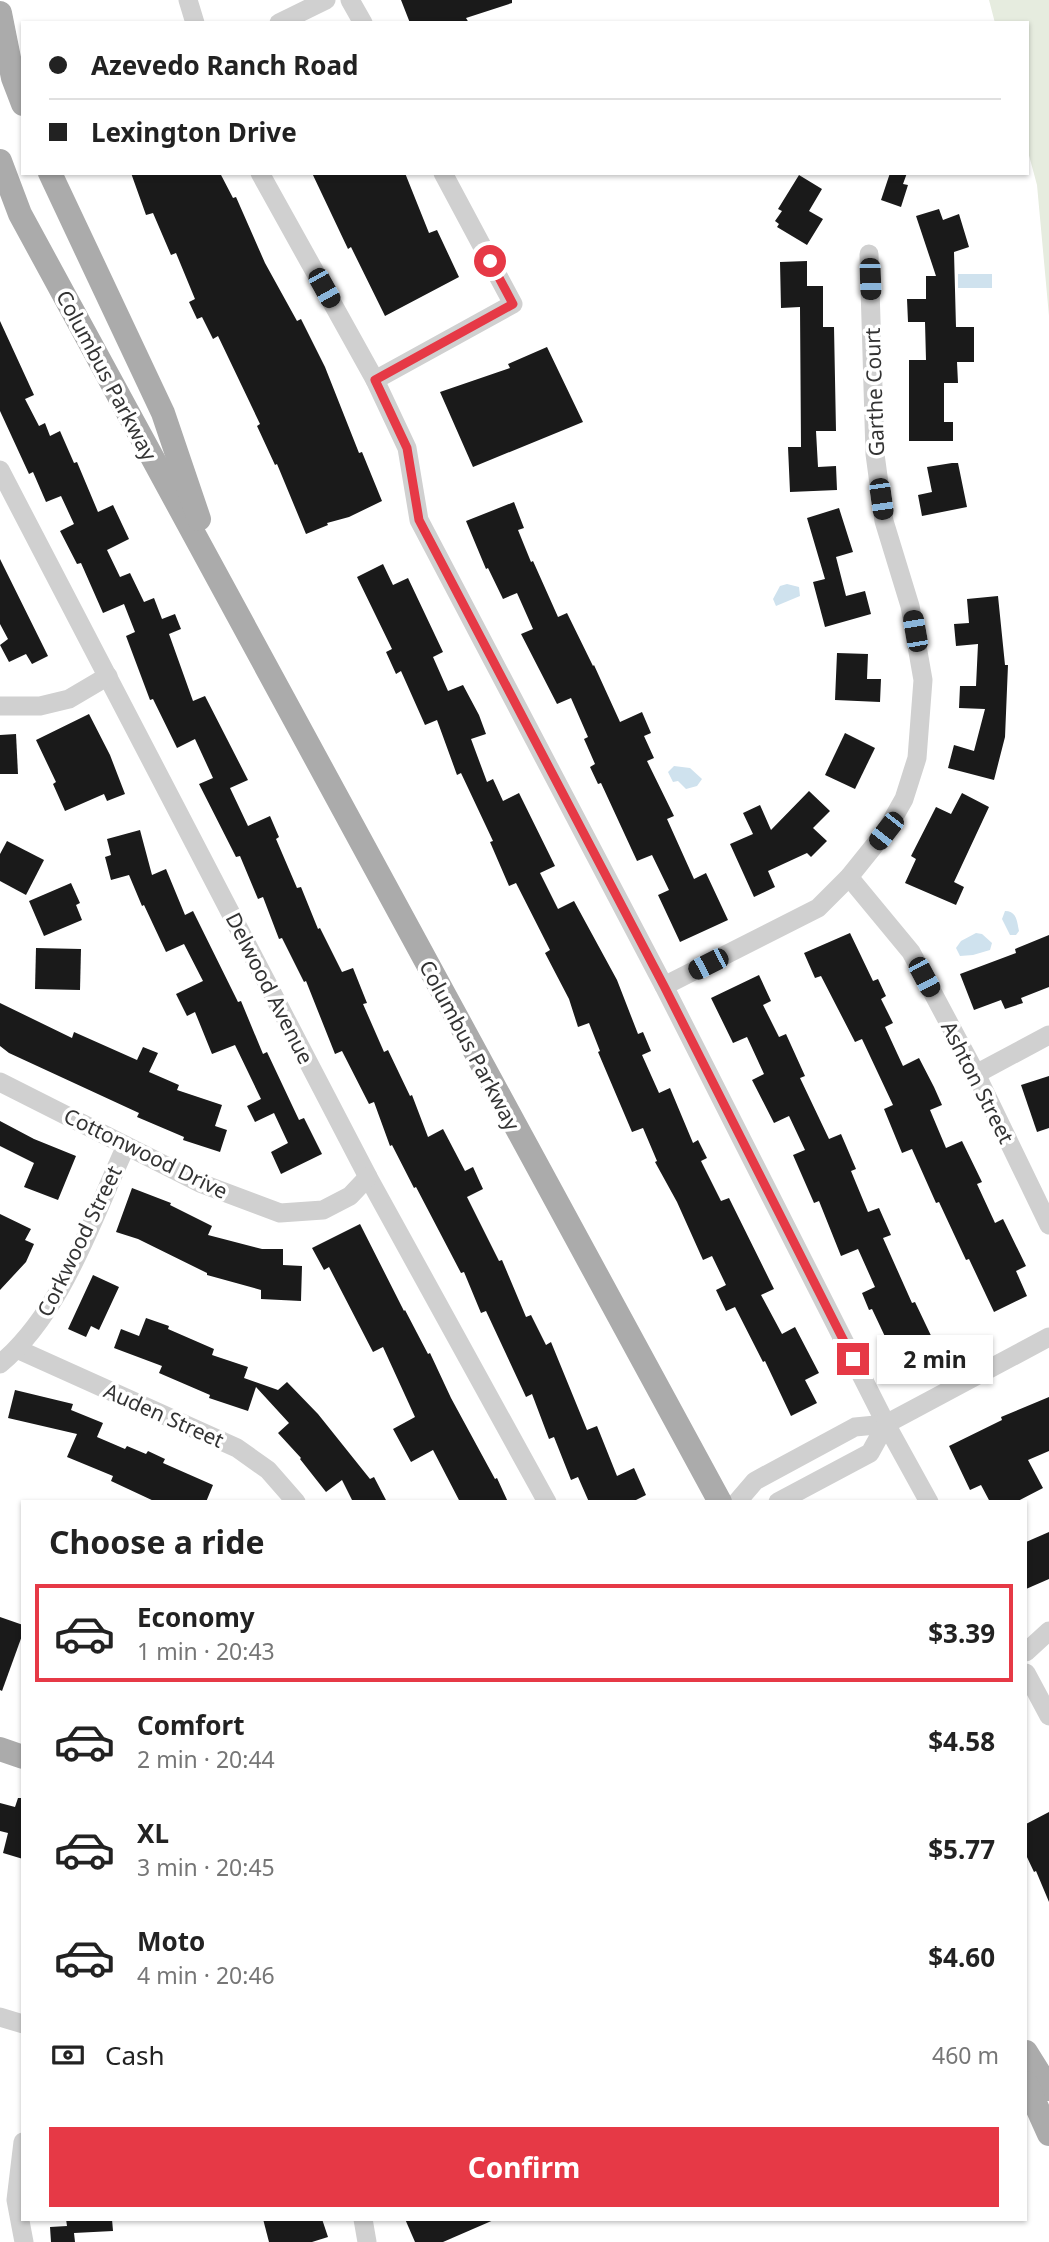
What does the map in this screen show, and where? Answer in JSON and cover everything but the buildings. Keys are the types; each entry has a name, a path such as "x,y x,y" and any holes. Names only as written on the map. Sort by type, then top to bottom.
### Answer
{"main road":[{"path":"0,13 13,78 21,99"},
{"name":"Columbus Parkway","path":"0,161 20,214 719,1500"},
{"name":"Columbus Parkway","path":"51,175 163,413 222,587"},
{"path":"0,1749 21,1756"},
{"path":"1027,2054 1049,2089"},
{"path":"1027,2086 1049,2134"}],"street":[{"path":"188,0 194,21"},
{"path":"283,21 326,0"},
{"path":"350,0 362,21"},
{"path":"261,175 375,380 407,448 419,520 664,986 886,1424 928,1500"},
{"path":"375,380 513,304 444,175"},
{"name":"Garthe Court","path":"664,986 818,908 849,877 886,831 904,799 917,758 923,680 911,606 884,521 875,454 869,254"},
{"name":"Delwood Avenue","path":"0,470 368,1177 546,1500"},
{"path":"0,706 40,706 69,699 108,676"},
{"name":"Ashton Street","path":"849,877 911,952 976,1074 1049,1225"},
{"path":"976,1074 1049,1035"},
{"name":"Cottonwood Drive","path":"0,1082 200,1183 280,1213 323,1210 350,1196 368,1177"},
{"name":"Corkwood Street","path":"0,1364 17,1349 47,1311 126,1146"},
{"path":"739,1500 755,1481 855,1427 886,1424 1049,1337"},
{"name":"Auden Street","path":"17,1349 237,1448 268,1471 294,1500"},
{"path":"782,1500 870,1452 886,1424"},
{"path":"1027,1651 1049,1632"},
{"path":"1027,1674 1049,1716"},
{"path":"0,2017 21,2023"},
{"path":"21,2159 16,2200 24,2242"},
{"path":"363,2221 367,2242"}],"shaded area":[{"path":"989,0 1049,0 1049,316 1037,185 1029,155 1029,21 994,21"}],"water":[{"path":"958,274 992,274 992,288 958,288"},
{"path":"787,584 799,587 800,596 776,606 773,599 780,586"},
{"path":"674,766 690,768 702,779 697,786 686,789 678,781 673,782 668,772"},
{"path":"1005,911 1009,911 1016,918 1019,931 1016,935 1010,935 1002,919"},
{"path":"976,933 982,934 992,943 990,950 960,956 956,948 961,941"}],"route":[{"path":"490,261 513,304 375,380 407,448 419,520 664,986 853,1359"}]}
